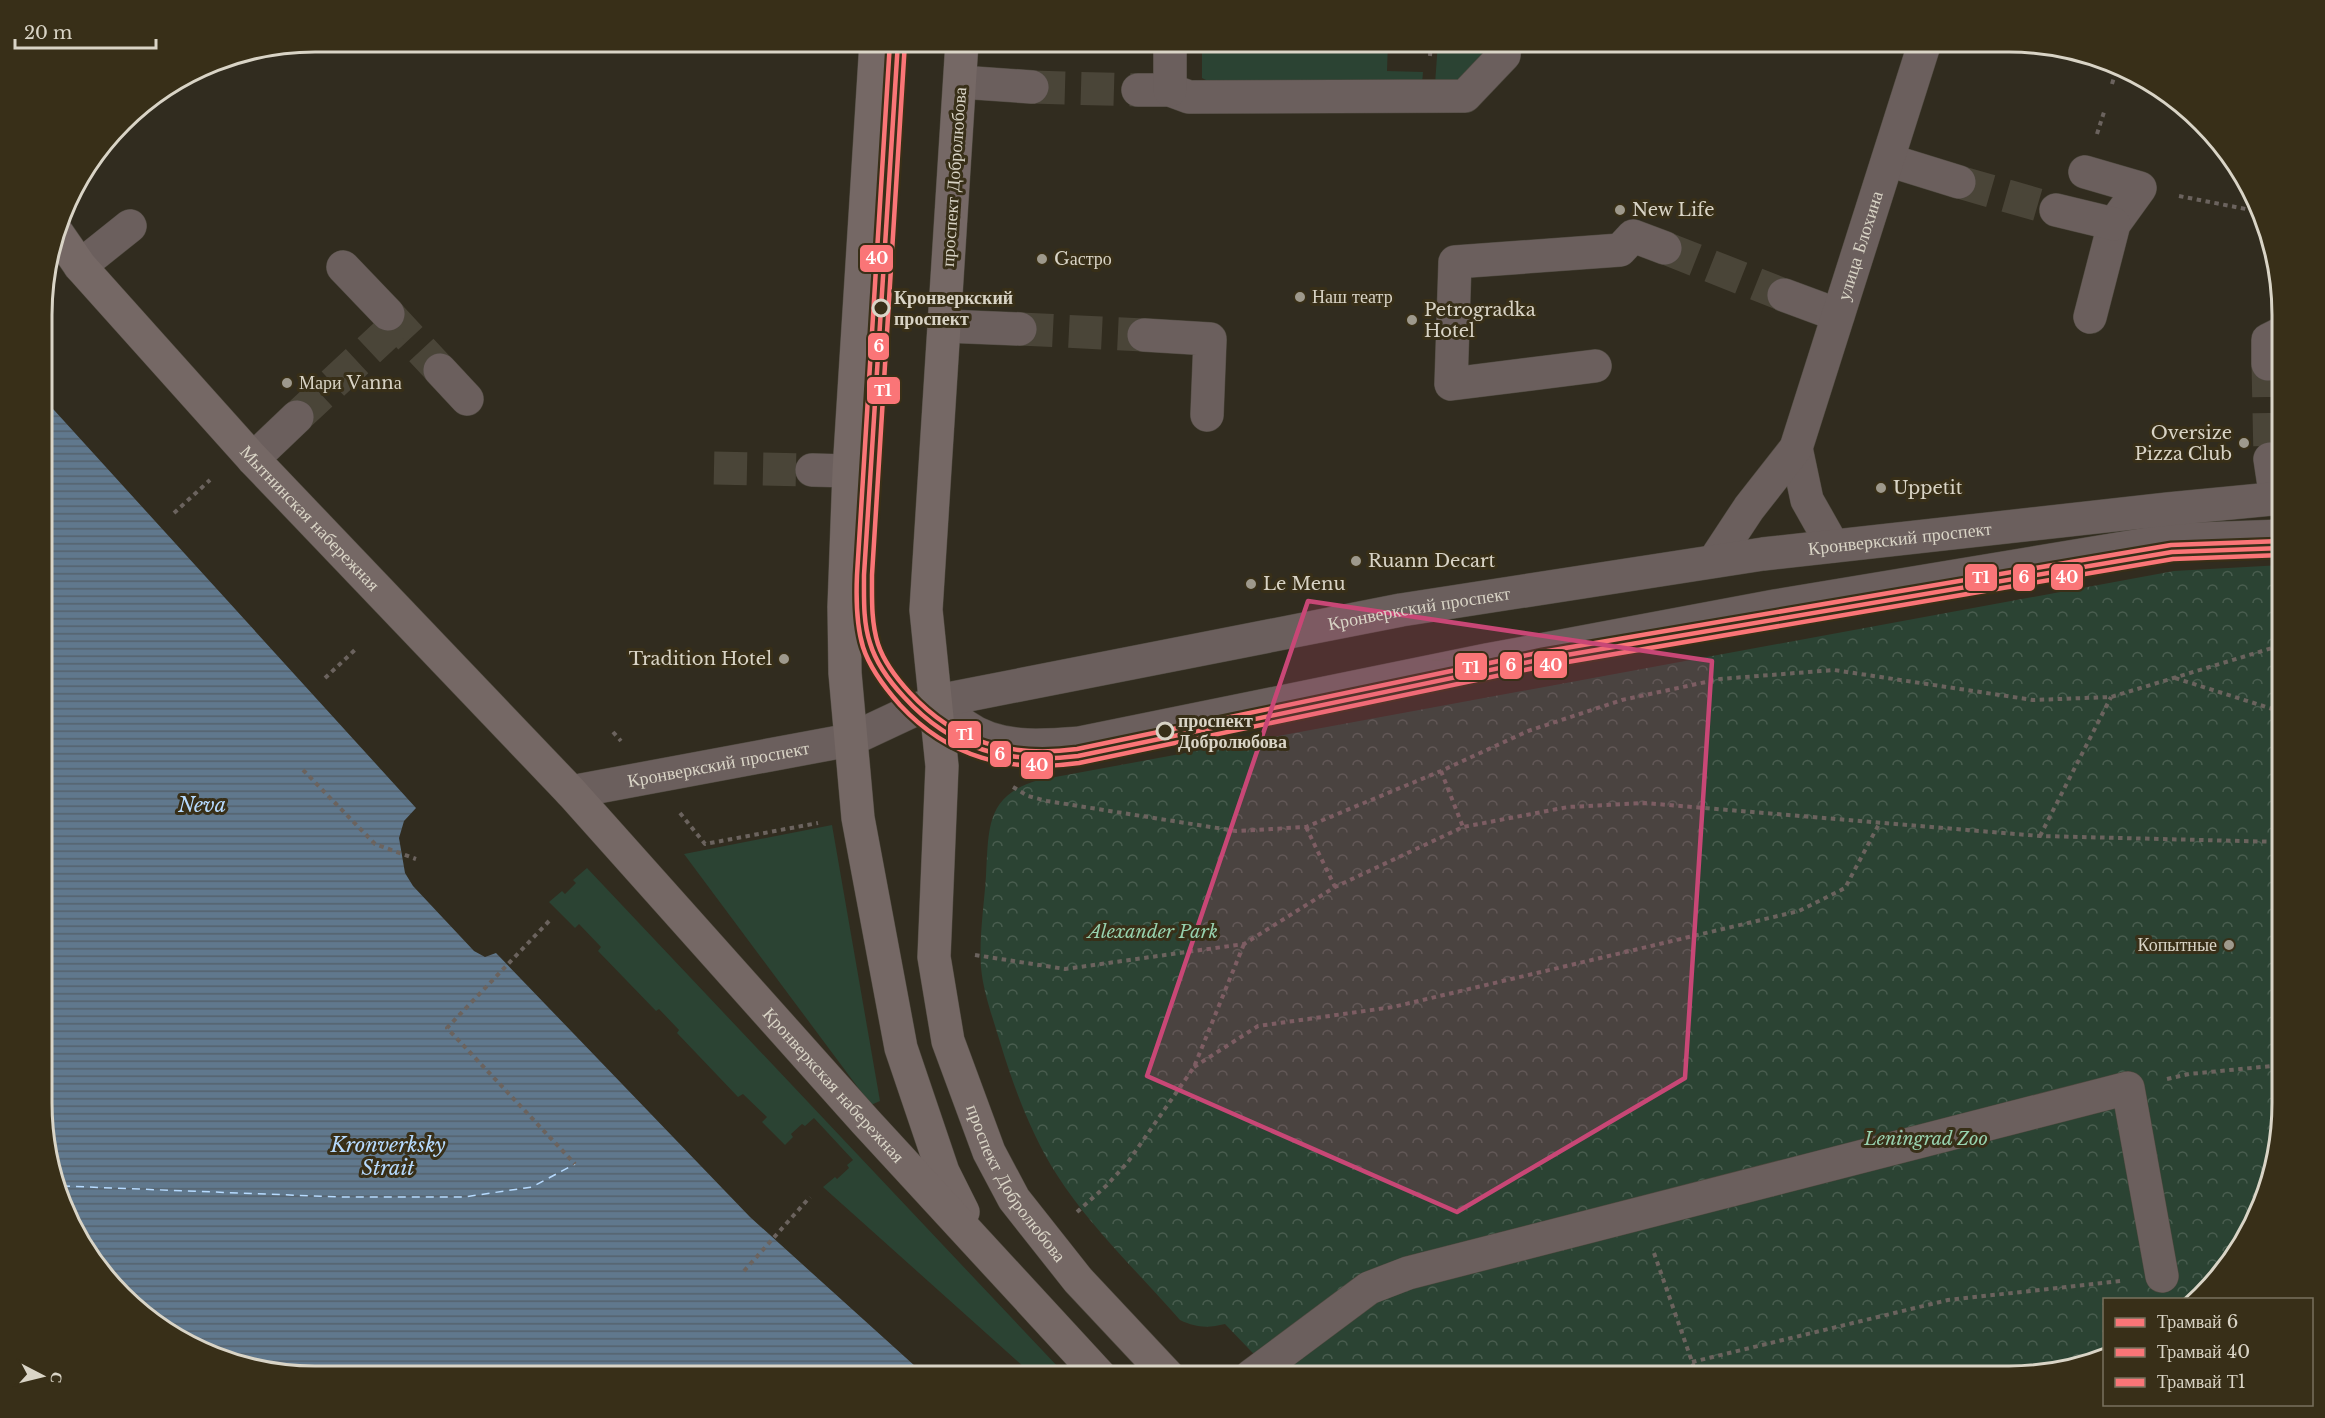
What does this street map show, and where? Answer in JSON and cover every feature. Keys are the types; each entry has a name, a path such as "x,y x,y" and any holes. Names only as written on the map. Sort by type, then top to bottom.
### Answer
{"main road":[{"path":"875,52 849,471 844,607 845,673 850,740 858,818 901,1048 943,1172 981,1249"},
{"name":"проспект Добролюбова","path":"962,52 926,610 942,766 934,957 948,1041 988,1152 1014,1199 1078,1280 1159,1366"},
{"name":"Мытнинская набережная","path":"63,241 80,266 253,459 571,792"},
{"name":"Кронверкская набережная","path":"571,792 981,1249 1091,1366"}],"street":[{"path":"1170,52 1170,90"},
{"path":"1138,90 1170,90 1189,97 1465,96 1504,55 1504,52"},
{"name":"улица Блохина","path":"1714,561 1749,508 1796,448 1922,52"},
{"path":"960,82 1032,87"},
{"path":"1888,160 1959,182"},
{"path":"2085,172 2140,188 2114,224 2090,317"},
{"path":"2056,210 2114,224"},
{"path":"80,266 130,226"},
{"path":"1595,366 1451,384 1455,261 1620,250 1633,236 1665,248"},
{"path":"344,267 388,314"},
{"path":"1784,295 1838,315"},
{"path":"944,326 1020,329"},
{"path":"1143,335 1210,339 1208,415"},
{"path":"2268,364 2268,340 2272,338"},
{"path":"440,370 467,399"},
{"path":"253,459 297,417"},
{"name":"улица Блохина","path":"1796,448 1807,500 1833,546"},
{"path":"2270,459 2272,468"},
{"path":"812,470 849,471"},
{"name":"Кронверкский проспект","path":"571,792 850,740 936,702 1401,610 1714,561 1833,546 2272,500"},
{"path":"936,702 966,727 992,740 1042,746 1080,743 1487,660 1775,606 2172,540 2272,536"},
{"path":"1264,1366 1369,1288 1408,1273 2128,1088 2162,1276"}],"path":[{"path":"2112,84 2115,74"},
{"path":"2140,188 2250,210"},
{"path":"174,513 210,480"},
{"path":"325,678 357,648"},
{"path":"1006,781 1028,795 1047,801 1236,831 1306,827 1441,771 1528,731 1622,699 1720,678 1834,670 2033,700 2111,697 2272,648"},
{"path":"2172,677 2272,709"},
{"path":"2040,836 2111,697"},
{"path":"613,732 621,742"},
{"path":"303,770 375,844 416,859"},
{"path":"1441,771 1463,827"},
{"path":"970,954 1065,969 1244,944 1335,886 1463,827 1568,807 1645,803 2040,836 2272,842"},
{"path":"679,812 705,844 819,823"},
{"path":"1194,1067 1258,1026 1393,1006 1799,911 1845,888 1879,824"},
{"path":"1306,827 1335,886"},
{"path":"549,921 447,1028 575,1164"},
{"path":"1072,1216 1107,1185 1128,1162 1194,1067 1244,944"},
{"path":"2128,1088 2189,1074 2272,1066"},
{"path":"744,1271 810,1197"},
{"path":"1641,1213 1693,1366"},
{"path":"1692,1362 1948,1300 2162,1276"}],"highlighted area":[{"path":"1308,601 1712,661 1685,1078 1457,1212 1147,1076"}],"green space":[{"path":"1202,52 1388,52 1387,71 1423,72 1422,84 1218,86 1202,78"},
{"path":"1437,52 1489,52 1460,84 1435,84"},
{"path":"2272,566 2272,1120 2264,1171 2253,1203 2218,1263 2185,1298 2103,1298 2103,1349 2078,1357 2010,1366 1265,1366 1225,1324 1202,1326 1180,1320 1116,1250 1070,1195 1031,1127 1011,1076 989,1005 982,976 981,956 988,843 993,816 1008,795 1021,787 1039,780 2174,571"},
{"path":"832,825 880,1101 871,1105 684,854"},
{"path":"587,868 1057,1366 1023,1366 823,1187 835,1177 837,1179 849,1168 847,1165 853,1160 814,1118 805,1126 802,1124 791,1134 793,1137 785,1145 762,1122 767,1117 743,1094 738,1097 677,1033 679,1030 659,1009 656,1011 598,951 601,947 579,924 575,928 549,902 562,891 565,894 576,883 573,880"}],"water":[{"name":"Kronverksky Strait","path":"52,408 416,808 404,821 399,838 405,873 413,886 474,951 485,957 496,953 750,1217 915,1366 298,1365 247,1357 215,1346 169,1321 129,1289 97,1249 72,1203 61,1171 53,1120"}],"ferry route":[{"path":"66,1186 340,1197 464,1197 532,1187 575,1164"}],"tunnel":[{"path":"1032,87 1138,90"},
{"path":"1959,182 2056,210"},
{"path":"1665,248 1784,295"},
{"path":"388,314 440,370"},
{"path":"297,417 397,324"},
{"path":"1020,329 1144,335"},
{"path":"2268,364 2270,459"},
{"path":"714,468 812,470"}],"tram line":[{"name":"40","path":"889,52 857,575 858,620 863,647 870,663 900,705 939,738 982,758 1028,766 1079,763 1544,666 2173,559 2272,555"},
{"name":"6","path":"897,52 864,575 865,618 876,658 899,691 922,715 942,730 983,750 1028,758 1078,756 1543,659 2172,552 2272,548"},
{"name":"Т1","path":"904,52 872,575 873,619 878,644 884,657 910,693 946,724 986,743 1030,751 1077,749 1542,652 2171,545 2272,541"},
{"path":"1433,660 1543,659"}],"place":[{"name":"New Life","path":"1620,210"},
{"name":"Gастро","path":"1042,259"},
{"name":"Наш театр","path":"1300,297"},
{"name":"Кронверкский проспект","path":"881,308"},
{"name":"Petrogradka Hotel","path":"1412,320"},
{"name":"Мари Vаnnа","path":"287,383"},
{"name":"Oversize Pizza Club","path":"2244,443"},
{"name":"Uppetit","path":"1881,488"},
{"name":"Ruann Decart","path":"1356,561"},
{"name":"Le Menu","path":"1251,584"},
{"name":"Tradition Hotel","path":"784,659"},
{"name":"проспект Добролюбова","path":"1165,731"},
{"name":"Копытные","path":"2229,945"}],"water label":[{"name":"Neva","path":"202,805"}],"park label":[{"name":"Alexander Park","path":"1153,932"},
{"name":"Leningrad Zoo","path":"1926,1139"}]}
